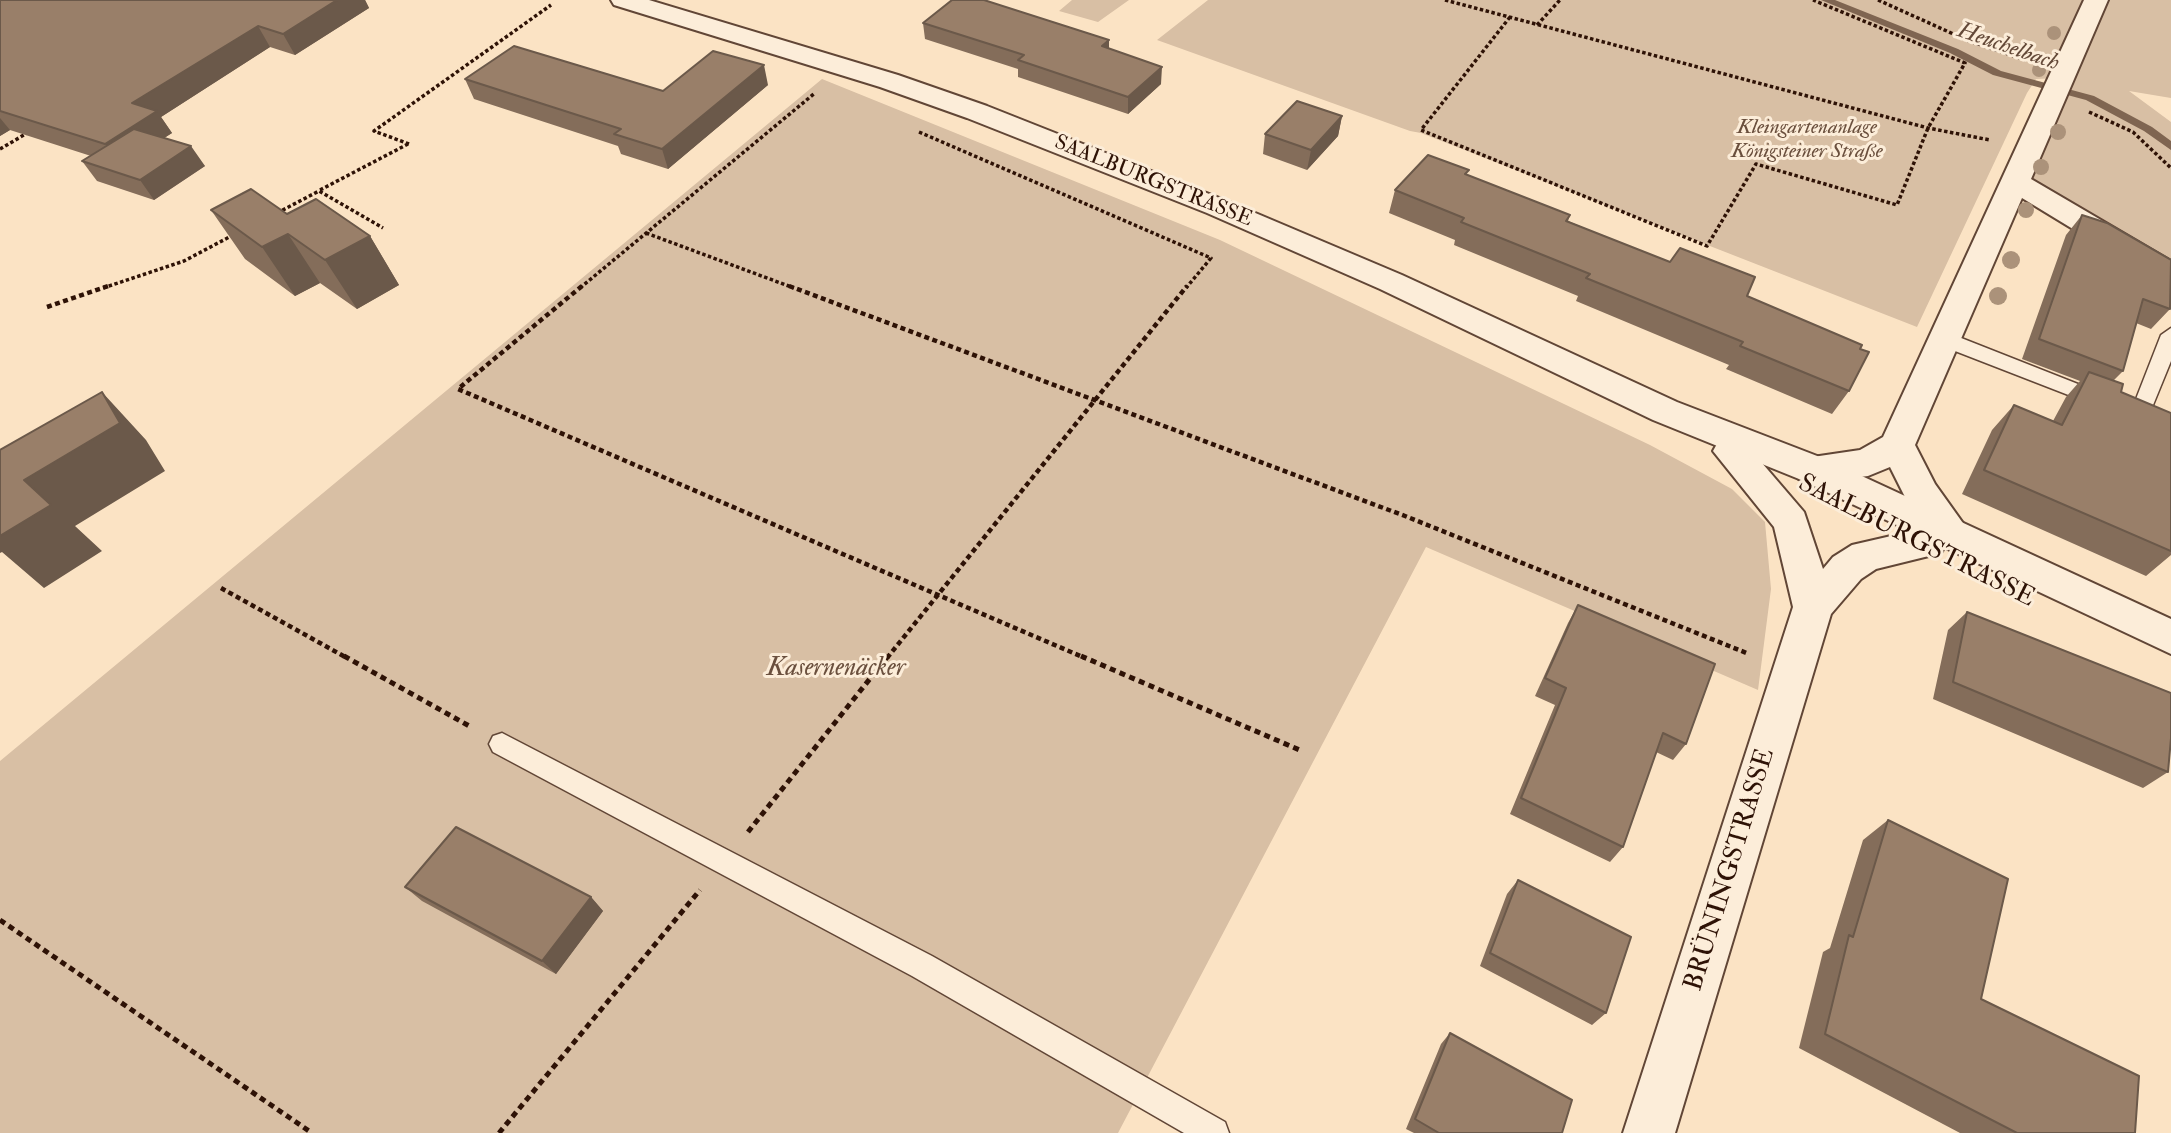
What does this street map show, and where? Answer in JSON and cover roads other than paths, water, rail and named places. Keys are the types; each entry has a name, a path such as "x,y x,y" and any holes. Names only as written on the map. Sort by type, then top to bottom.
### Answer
{"street":[{"name":"SAALBURGSTRASSE","path":"623,0 810,54 1073,148 1380,277 1665,411 1744,439 1812,469 1939,538"},
{"path":"1812,469 1868,463 1898,445 2093,1"},
{"path":"2019,169 2171,275"},
{"name":"SAALBURGSTRASSE","path":"1665,411 1731,451 2171,637"},
{"path":"1898,445 1939,538"},
{"path":"1731,451 1791,522 1813,607"},
{"name":"SAALBURGSTRASSE","path":"1939,538 1931,552 2171,666"},
{"name":"BRÜNINGSTRASSE","path":"1649,1133 1813,607 1847,568 1866,556 1939,538"}],"lane":[{"path":"1944,340 2120,408 2144,405 2171,335"},
{"path":"502,744 922,966 1213,1133"}],"waterway":[{"name":"Heuchelbach","path":"1826,0 1954,51 1997,73 2090,98 2148,129 2171,147"}],"park label":[{"name":"Kleingartenanlage Königsteiner Straße","path":"1807,140"},
{"name":"Kasernenäcker","path":"836,669"}]}
